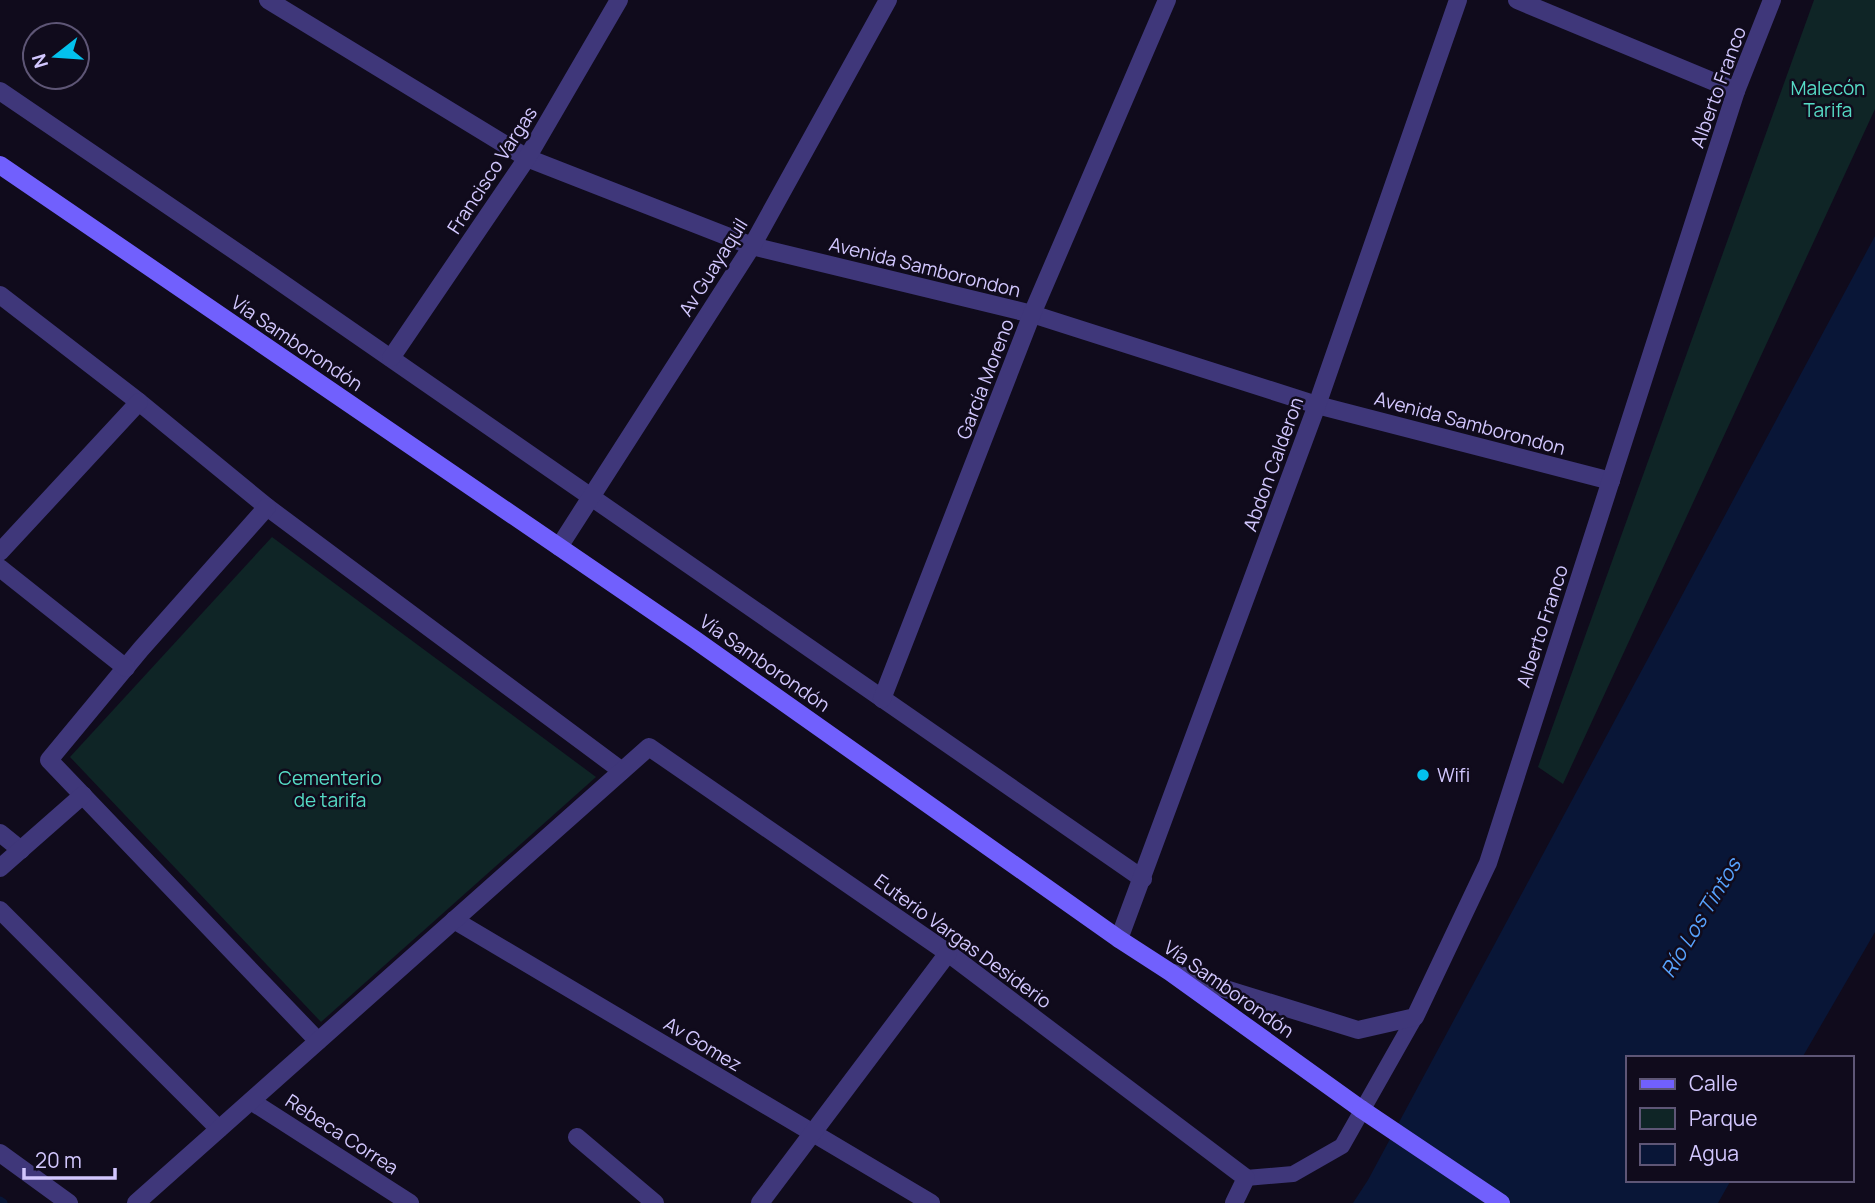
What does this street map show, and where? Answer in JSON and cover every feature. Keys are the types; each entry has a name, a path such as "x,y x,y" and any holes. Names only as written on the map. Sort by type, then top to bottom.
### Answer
{"main road":[{"name":"Vía Samborondón","path":"0,165 694,639 1119,940 1170,972 1361,1109 1501,1203"}],"street":[{"name":"Avenida Samborondon","path":"268,0 527,158 752,246 1032,314 1317,405 1611,481"},
{"name":"Francisco Vargas","path":"391,358 527,158 619,0"},
{"name":"Av Guayaquil","path":"559,547 752,246 888,0"},
{"name":"García Moreno","path":"883,699 1032,314 1167,0"},
{"name":"Abdon Calderon","path":"1119,940 1317,405 1458,0"},
{"path":"1517,0 1736,91"},
{"name":"Alberto Franco","path":"1415,1017 1488,863 1736,91 1772,0"},
{"path":"0,91 391,358 1143,879"},
{"path":"0,295 139,402 267,507 622,771 136,1203"},
{"path":"0,552 139,402"},
{"path":"267,507 49,760 318,1041"},
{"path":"0,568 126,668"},
{"name":"Euterio Vargas Desiderio","path":"622,771 649,747 948,953 1245,1178"},
{"path":"0,868 83,795"},
{"path":"0,833 21,849"},
{"path":"0,910 219,1129"},
{"name":"Av Gomez","path":"454,920 931,1203"},
{"path":"760,1203 948,953"},
{"path":"1170,972 1359,1030 1415,1017"},
{"name":"Rebeca Correa","path":"251,1101 410,1203"},
{"path":"577,1137 654,1203"},
{"path":"0,1153 69,1203"},
{"path":"1234,1203 1245,1178"}],"lane":[{"path":"1245,1178 1293,1174 1342,1146 1415,1017"}],"green space":[{"name":"Malecón Tarifa","path":"1814,0 1875,0 1875,109 1563,784 1538,767"},
{"name":"Cementerio de tarifa","path":"272,537 596,777 321,1022 70,757"}],"water":[{"name":"Río Los Tintos","path":"1875,236 1875,932 1803,1056 1626,1056 1626,1182 1730,1182 1718,1203 1353,1203 1368,1180"}],"place":[{"name":"Wifi","path":"1423,775"}]}
